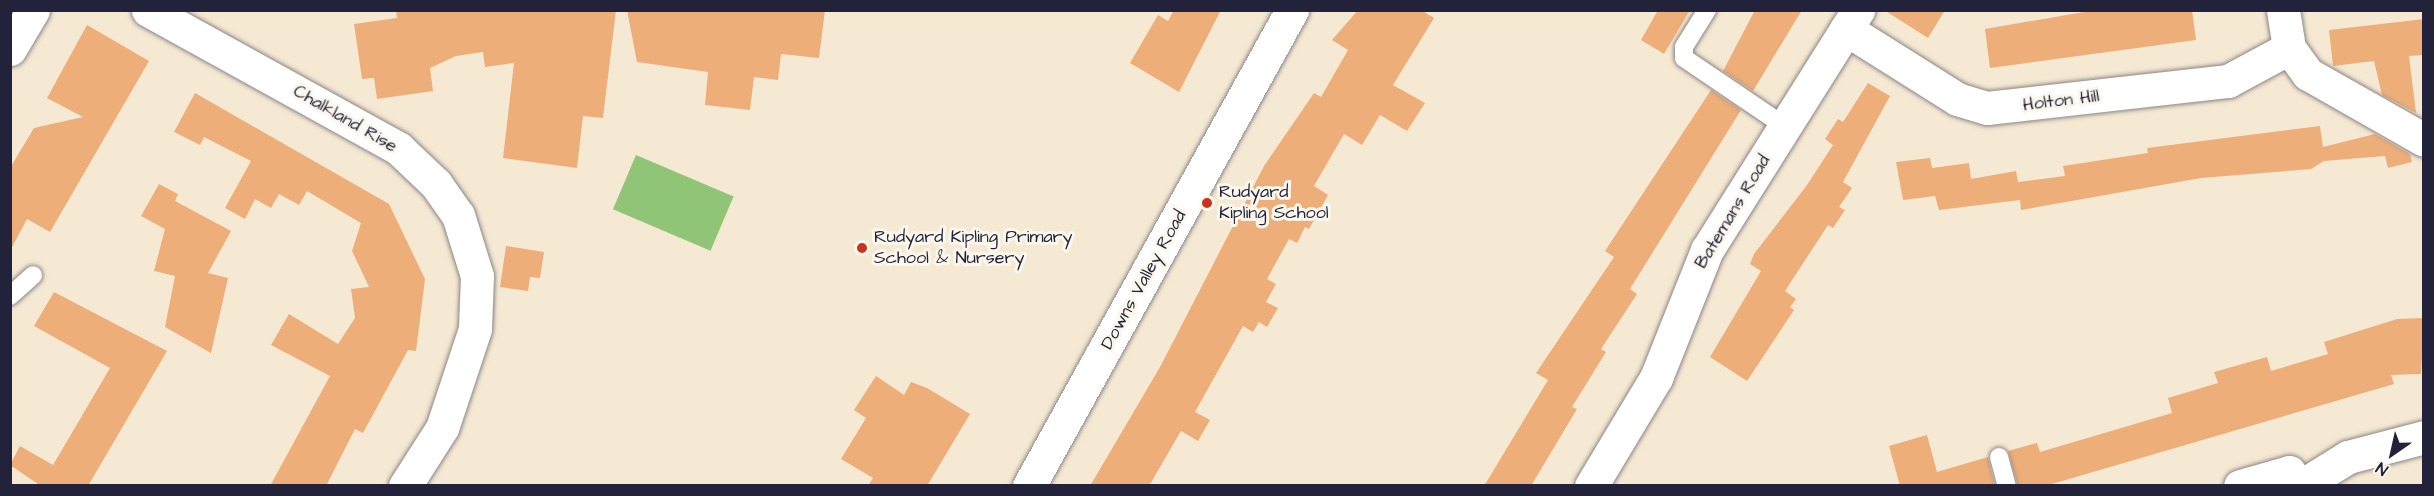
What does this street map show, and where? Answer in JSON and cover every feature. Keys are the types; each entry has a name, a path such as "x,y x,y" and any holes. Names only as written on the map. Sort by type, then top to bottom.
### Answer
{"street":[{"path":"10,49 33,10"},
{"name":"Chalkland Rise","path":"148,10 398,148 436,184 458,215 477,276 475,329 442,428 405,486"},
{"name":"Downs Valley Road","path":"1029,486 1292,10"},
{"path":"2283,10 2289,48 2322,86 2424,140"},
{"name":"Batemans Road","path":"1591,486 1656,378 1707,250 1852,20"},
{"name":"Holton Hill","path":"1852,20 1957,99 1988,108 2228,81 2289,48"},
{"path":"2240,486 2289,472 2300,486 2361,452 2424,437"}],"lane":[{"path":"1707,10 1684,47 1684,58 1786,127"},
{"path":"10,296 33,275"},
{"path":"1999,457 2007,486"}],"green space":[{"path":"636,155 734,196 711,251 613,209"}],"building":[{"path":"396,10 616,10 603,118 583,116 577,168 503,158 514,63 485,67 483,52 456,56 430,68 433,91 377,99 374,78 362,79 354,24 397,18"},
{"path":"627,10 825,10 819,58 781,54 778,80 754,77 750,110 705,105 708,72 637,62"},
{"path":"1174,10 1221,10 1179,92 1130,63 1158,15 1168,21"},
{"path":"1358,10 1421,10 1434,18 1393,85 1425,103 1407,131 1380,115 1362,145 1344,134 1314,186 1328,195 1309,229 1305,227 1297,243 1289,239 1267,279 1276,284 1266,302 1278,308 1267,327 1259,322 1253,332 1243,326 1195,412 1210,420 1198,441 1181,431 1149,486 1090,486 1160,367 1264,166 1314,93 1321,97 1348,50 1332,40"},
{"path":"1658,10 1690,10 1664,54 1641,40"},
{"path":"1755,10 1802,10 1753,91 1723,71"},
{"path":"1884,10 1945,10 1928,38"},
{"path":"2095,10 2192,10 2196,40 1990,68 1985,29"},
{"path":"2424,19 2424,55 2409,56 2416,113 2382,95 2374,61 2333,66 2329,30"},
{"path":"87,25 149,61 50,232 27,219 10,251 10,168 34,128 83,117 47,98"},
{"path":"1868,83 1890,96 1843,182 1852,188 1839,207 1845,210 1833,228 1828,225 1785,291 1796,299 1790,307 1794,310 1747,381 1710,357 1761,271 1750,264 1754,254 1807,185 1833,145 1825,139 1838,119 1843,122"},
{"path":"1711,90 1741,110 1630,289 1637,294 1601,349 1606,352 1572,407 1577,409 1531,486 1484,486 1548,380 1536,373 1614,257 1605,251"},
{"path":"195,93 389,204 425,279 416,351 408,350 363,433 355,429 326,486 270,486 330,376 271,345 289,314 338,344 355,318 351,289 369,287 352,251 361,223 307,191 299,205 279,194 271,208 255,199 245,219 225,208 251,161 204,137 200,145 174,132"},
{"path":"2320,126 2323,147 2375,134 2410,154 2412,162 2388,168 2385,156 2324,161 2311,169 2201,178 2021,210 2020,200 1939,210 1935,196 1903,200 1896,162 1930,158 1932,168 1969,163 1971,179 2016,171 2020,194 2018,182 2065,176 2063,166 2148,153 2147,148"},
{"path":"159,184 178,194 175,201 231,231 208,273 228,278 211,353 165,327 175,276 154,271 165,229 141,216"},
{"path":"506,246 544,252 540,278 530,277 528,291 500,287"},
{"path":"54,292 167,351 88,486 41,486 10,465 20,446 53,465 110,368 34,326"},
{"path":"2424,318 2421,374 2391,375 2394,384 2045,486 2018,486 2008,451 2037,443 2040,452 2172,413 2168,398 2218,383 2214,372 2267,357 2271,371 2328,354 2324,342 2397,319"},
{"path":"876,376 904,395 911,382 927,388 970,414 927,486 868,486 873,478 841,459 866,418 854,410"},
{"path":"1927,435 1937,472 1988,457 1995,486 1900,486 1889,446"}],"place":[{"name":"Rudyard Kipling School","path":"1207,203"},
{"name":"Rudyard Kipling Primary School & Nursery","path":"862,248"}]}
